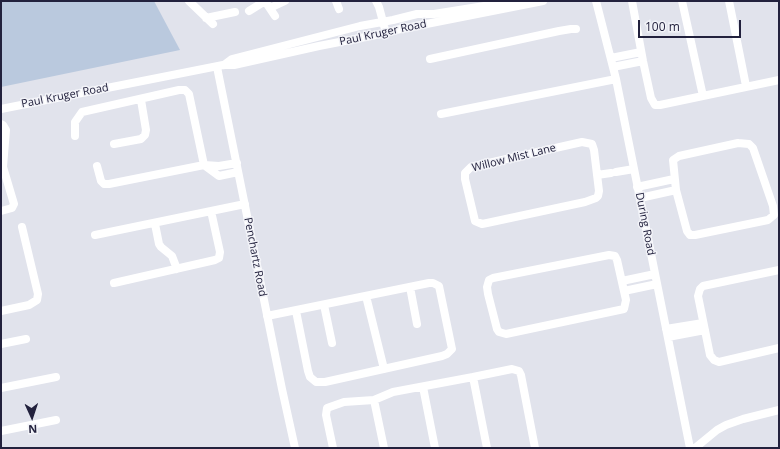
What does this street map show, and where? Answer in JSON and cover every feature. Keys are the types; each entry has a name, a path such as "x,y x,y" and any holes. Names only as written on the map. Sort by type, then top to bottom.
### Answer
{"street":[{"path":"189,1 213,24"},
{"path":"249,11 267,3 285,1"},
{"name":"Paul Kruger Road","path":"220,66 232,59 360,26 417,14 434,14 515,1"},
{"name":"Paul Kruger Road","path":"1,109 220,66 234,65 333,43 543,1"},
{"name":"During Road","path":"596,1 616,79 690,448"},
{"path":"632,1 643,62 651,98 655,105 779,80"},
{"path":"682,1 703,96"},
{"path":"730,1 746,86"},
{"path":"267,3 275,16"},
{"path":"378,4 384,21 386,33"},
{"path":"360,26 373,17 378,4"},
{"path":"206,18 235,12"},
{"path":"430,59 559,31 571,29 576,30"},
{"path":"611,58 641,52"},
{"path":"613,67 643,62"},
{"name":"Penchartz Road","path":"220,66 238,172 295,448"},
{"path":"441,114 616,79"},
{"path":"75,136 75,122 82,112 182,90 188,92 204,165 219,176 238,172"},
{"path":"114,144 140,139 145,135 146,130 141,100"},
{"path":"1,124 6,130 2,167 14,204 12,208 1,212"},
{"name":"Willow Mist Lane","path":"586,142 592,144 594,148 597,175 598,194 592,200 482,224 475,221 465,179 465,173 471,166 586,142"},
{"path":"738,143 749,144 753,148 773,206 774,215 768,220 690,235 687,231 676,190 673,163 676,157 738,143"},
{"path":"97,166 101,181 106,184 204,165 216,166 237,163"},
{"path":"597,175 634,169"},
{"path":"638,187 674,179"},
{"path":"640,198 676,190"},
{"path":"95,235 155,224 245,204"},
{"path":"114,283 219,258 220,252 211,211"},
{"path":"155,224 159,244 172,256 177,269"},
{"path":"1,311 29,305 37,300 38,294 22,227"},
{"path":"609,255 617,258 624,291 626,303 624,309 621,311 502,334 497,329 487,287 489,280 493,278 609,255"},
{"path":"779,270 703,286 700,289 698,296 710,355 716,361 719,362 779,348"},
{"path":"622,281 655,274"},
{"path":"267,316 429,283 437,284 439,286 452,349 447,354 442,356 384,369 325,382 313,380 308,371 296,311"},
{"path":"624,291 657,284"},
{"path":"410,287 417,324"},
{"path":"366,296 384,369"},
{"path":"324,305 332,343"},
{"path":"667,333 704,326"},
{"path":"1,344 26,339"},
{"path":"333,448 326,415 327,408 344,402 374,400 388,393 512,369 520,371 534,448"},
{"path":"1,388 56,377"},
{"path":"473,377 487,448"},
{"path":"422,387 435,448"},
{"path":"374,400 384,448"},
{"path":"695,448 717,430 726,425 779,410"},
{"path":"1,429 56,420"}],"shaded area":[{"path":"1,1 154,1 180,50 1,87"}]}
